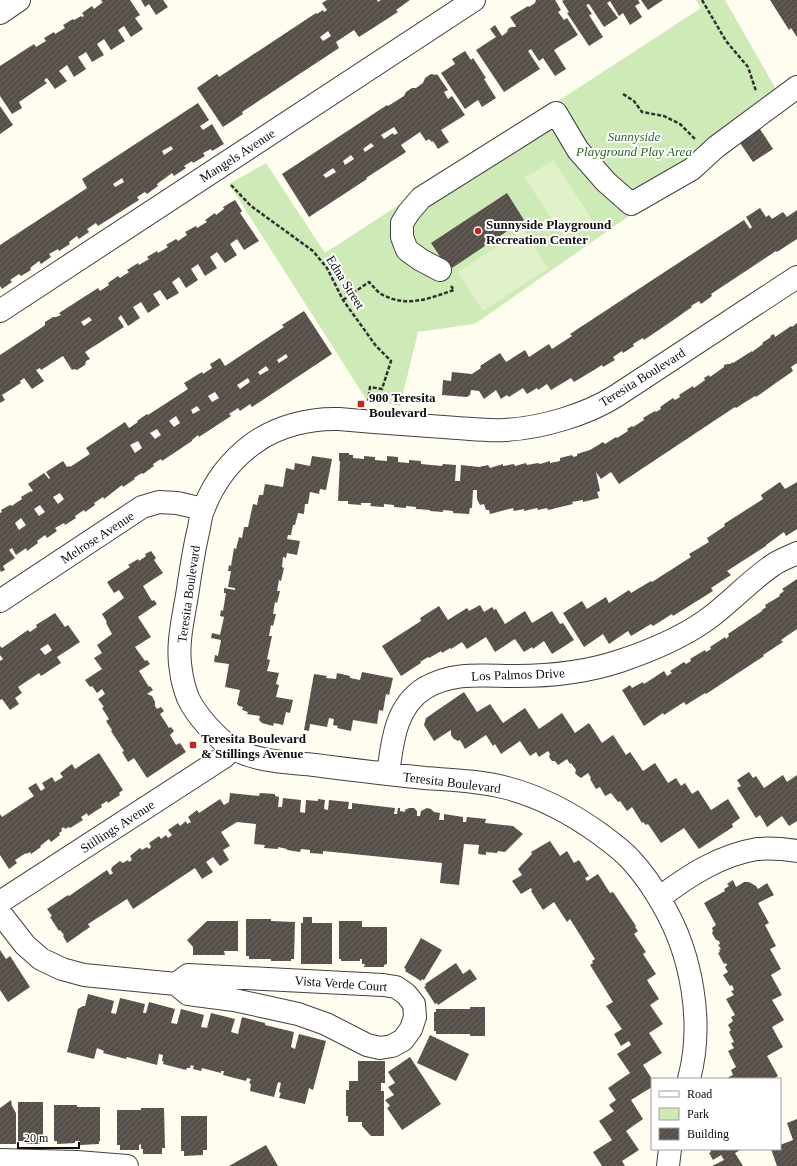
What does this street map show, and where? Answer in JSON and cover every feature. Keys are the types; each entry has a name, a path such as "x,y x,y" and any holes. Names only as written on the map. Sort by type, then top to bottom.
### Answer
{"street":[{"path":"0,13 19,0"},
{"name":"Mangels Avenue","path":"0,311 474,0"},
{"path":"440,270 421,260 407,250 402,237 402,224 409,212 421,198 556,113 578,150 606,182 631,204 692,168 716,147 789,93"},
{"name":"Teresita Boulevard","path":"689,1078 696,1038 696,1013 693,992 678,936 671,919 648,881 615,844 563,810 535,796 505,788 474,782 388,774 264,759 233,748 216,735 200,717 188,697 181,671 180,643 196,538 203,509 216,485 233,461 255,442 279,429 306,422 336,419 465,429 505,430 535,426 578,414 605,403 797,277"},
{"name":"Melrose Avenue","path":"0,601 142,508 159,502 177,503 203,509"},
{"name":"Los Palmos Drive","path":"388,774 397,724 409,702 424,689 440,680 458,676 544,675 585,670 619,662 649,652 704,621 774,565 797,553"},
{"name":"Stillings Avenue","path":"0,902 224,757 233,748"},
{"path":"658,898 681,881 707,866 731,856 758,849 797,851"},
{"name":"Vista Verde Court","path":"0,913 25,946 41,959 62,969 84,975 176,984 188,994 267,1006 298,1014 326,1024 367,1045 380,1048 392,1046 403,1040 411,1029 415,1017 414,1004 406,994 396,987 383,985 188,975 176,984"},
{"path":"668,1166 670,1150"},
{"path":"0,1160 77,1162 127,1166"}],"path":[{"path":"702,0 726,41 748,67 757,94"},
{"path":"622,94 634,101 642,112 664,116 680,124 698,142"},
{"name":"Edna Street","path":"216,168 251,206 313,251 327,268 343,300 376,346 391,361 382,389 370,387 368,402"},
{"path":"343,300 369,282 382,295 394,300 414,302 454,290"}],"green space":[{"name":"Sunnyside Playground Play Area","path":"696,0 725,0 781,98 679,181 482,319 474,324 418,332 400,406 366,399 229,184 266,163 325,253 701,8"},
{"path":"553,160 592,220 564,238 525,178"},
{"path":"523,230 548,268 483,311 458,272"}],"building":[{"path":"130,0 140,15 135,18 143,29 131,37 124,26 118,30 125,41 111,50 104,39 97,44 104,55 92,62 86,52 78,57 86,69 74,77 67,65 59,71 67,81 55,89 47,78 44,80 47,83 19,102 22,108 12,114 0,96 0,66 34,44 36,47 46,41 44,38 65,28 63,25 73,19 74,20 84,16 82,13 92,6 94,9 103,2 101,1"},
{"path":"141,0 163,0 168,7 156,15 149,4 145,7"},
{"path":"327,0 377,0 378,2 381,0 410,0 396,10 398,12 359,37 354,30 336,42 339,48 242,112 243,114 223,127 197,88 217,74 219,77 316,13 317,14 323,10 324,12 327,10 322,3","holes":["328,31 331,36 323,41 320,37"]},
{"path":"536,0 555,0 561,10 558,12 564,20 567,18 578,35 554,50 566,69 555,76 543,58 539,61 531,49 528,51 540,69 504,92 476,50 496,37 490,29 495,25 502,36 508,29 515,27 516,26 510,17 528,6 529,7 535,3"},
{"path":"638,0 640,3 635,6 642,17 630,25 623,13 619,16 610,1 607,3 618,18 604,27 589,4 586,5 592,14 589,15 603,37 589,46 567,13 569,12 562,1"},
{"path":"641,0 663,0 648,10"},
{"path":"770,0 797,0 797,37 791,28 789,30"},
{"path":"465,51 471,60 473,58 486,78 484,79 496,98 482,107 478,100 465,109 441,73 455,64 452,59"},
{"path":"431,74 437,74 448,90 444,92 448,99 452,96 465,115 441,130 449,142 438,149 433,141 432,142 429,139 426,141 420,132 401,145 406,152 309,217 282,174 387,105 388,106 404,96 406,92 412,88 416,88 423,83 425,78","holes":["394,127 398,133 394,135 393,133 384,139 381,135","371,143 374,146 365,152 363,149","351,155 354,159 345,165 343,161","333,168 336,172 326,178 323,175"]},
{"path":"198,103 209,120 200,126 203,130 212,124 224,144 212,151 211,149 203,153 205,156 184,166 186,168 174,176 172,173 157,184 158,186 147,194 145,192 137,197 139,200 98,226 96,223 87,229 89,232 79,239 77,236 69,242 70,244 59,251 58,249 49,254 51,257 41,264 39,261 30,268 31,270 21,276 19,274 10,280 12,282 2,289 0,286 0,245 87,188 82,179","holes":["171,146 173,149 164,155 162,151","122,178 124,182 115,187 113,184"]},
{"path":"0,106 13,125 0,134"},
{"path":"760,129 773,149 753,162 740,143"},
{"name":"Sunnyside Playground Recreation Center","path":"507,193 524,220 449,270 431,243"},
{"path":"235,200 242,211 240,213 259,241 244,250 237,239 230,244 237,255 225,263 217,252 210,257 217,268 205,276 198,264 191,269 198,280 186,288 179,277 172,282 179,293 167,300 160,290 153,294 160,305 148,313 141,302 133,307 140,318 128,326 121,315 118,318 124,327 85,352 90,359 86,361 85,365 77,370 72,370 63,356 41,370 40,368 36,370 44,381 32,389 24,378 20,381 21,383 2,395 5,400 0,403 0,355 41,328 45,325 45,322 53,317 61,315 59,313 98,288 100,291 118,276 120,278 129,272 127,270 138,263 139,265 149,259 147,257 168,247 166,245 176,239 178,241 187,235 185,232 196,226 197,228 207,222 205,220 215,213 216,215 224,209 223,207","holes":["89,317 92,320 84,326 81,322"]},
{"path":"760,208 766,217 769,215 772,219 783,212 787,217 797,210 797,239 777,252 776,251 711,294 712,296 701,304 699,301 644,340 643,338 633,344 634,346 623,353 622,351 613,357 615,360 603,367 602,365 574,382 571,378 551,390 547,384 538,390 537,388 527,394 523,388 509,397 507,395 501,399 496,390 484,399 479,391 471,390 470,395 467,397 442,395 443,380 451,381 452,372 472,374 481,368 480,366 500,353 506,362 525,350 529,357 549,344 552,349 572,336 570,334 744,220 750,229 752,227 746,217"},
{"path":"304,311 332,354 252,407 250,404 240,411 238,408 229,414 231,416 199,437 198,435 192,441 162,461 161,459 153,464 154,466 143,474 142,473 134,478 135,479 123,487 122,485 104,499 103,497 85,512 84,510 75,516 76,518 65,525 64,523 55,528 57,531 47,538 45,535 37,541 38,543 27,551 26,548 16,555 12,548 9,550 15,558 3,566 5,570 1,572 0,513 2,512 1,510 10,505 14,506 13,505 22,499 21,497 33,491 28,484 44,473 49,479 50,478 46,472 63,461 67,467 70,467 90,454 86,448 125,422 129,428 147,414 148,415 188,389 184,383 212,368 210,364 220,358 225,366 284,327 282,325","holes":["286,354 288,357 279,363 277,360","266,366 269,370 260,375 258,372","248,378 250,382 240,389 237,385","215,392 219,398 212,402 208,396","197,406 200,410 193,414 191,410","176,416 180,423 174,427 169,421","157,429 161,435 155,439 150,433","138,441 142,448 135,453 130,445","60,493 64,499 58,504 53,497","40,505 45,512 39,516 34,509","21,518 26,525 19,530 15,523"]},
{"path":"797,323 797,363 791,367 793,371 756,397 755,396 736,408 735,407 619,484 611,472 601,479 596,472 600,491 597,492 599,498 583,502 583,500 572,502 573,504 548,510 547,508 538,510 537,508 524,511 524,509 514,511 513,508 490,514 489,510 486,510 484,504 480,505 477,499 477,490 473,490 472,508 470,508 469,514 453,513 453,511 443,510 443,512 430,511 406,506 406,508 394,507 394,505 384,504 384,507 370,506 371,503 361,503 361,505 348,504 348,501 338,501 339,453 349,453 349,455 353,455 353,458 364,459 364,456 375,457 375,460 387,461 387,456 398,457 398,462 409,463 409,460 421,461 421,464 442,466 443,464 456,465 455,481 460,481 461,465 479,467 488,465 490,468 503,464 503,466 514,464 515,466 526,463 527,465 540,464 550,461 550,463 560,461 560,458 572,455 573,457 577,456 577,454 590,450 603,442 605,444 616,437 617,438 628,431 627,429 644,420 643,418 661,409 660,407 673,398 675,400 680,397 679,395 693,386 694,388 705,380 704,378 709,375 710,377 724,367 724,365 733,363 763,344 762,343 771,337 770,336 774,334 775,337"},
{"path":"312,456 332,459 326,490 320,489 319,494 310,492 308,504 305,504 304,514 298,513 291,535 288,535 287,539 300,541 297,555 287,553 286,558 283,557 282,567 284,568 281,581 279,580 277,591 280,591 277,603 275,602 273,614 276,614 273,626 271,625 269,636 272,636 267,659 270,660 267,671 279,673 276,684 279,685 276,697 293,700 290,713 286,712 283,725 274,723 273,726 262,723 259,720 260,716 247,714 248,712 242,710 243,707 237,704 240,690 225,687 229,664 214,662 215,655 218,656 221,640 211,638 212,633 220,635 224,617 220,616 221,610 223,611 226,593 224,593 224,588 235,590 235,588 228,587 231,571 228,571 229,565 231,566 234,548 236,549 239,537 242,538 244,527 248,527 253,504 257,505 259,495 263,495 265,484 283,487 286,468 294,470 295,463 310,466"},
{"path":"780,482 785,489 797,482 797,529 786,536 784,532 766,546 727,571 731,575 711,588 713,591 673,616 672,614 653,626 651,624 631,636 628,631 609,644 603,634 584,647 563,613 582,601 587,609 606,597 609,603 629,590 631,593 651,581 652,582 691,557 689,554 709,542 707,538 725,526 724,524 763,499 761,495"},
{"path":"151,551 156,558 154,560 163,573 143,586 152,601 154,600 157,604 138,617 151,637 135,647 145,661 147,660 150,664 139,671 149,687 150,686 153,690 147,694 152,696 157,709 161,707 164,711 160,714 169,728 171,727 174,731 170,735 176,745 180,743 186,752 147,778 134,758 128,762 122,752 124,751 111,731 112,730 106,721 109,719 102,708 104,707 98,699 105,694 102,689 97,693 85,680 102,669 94,658 102,653 97,645 112,634 102,614 124,598 119,590 114,593 107,582 130,567 128,565 138,559 139,561 146,556 145,554"},
{"path":"797,579 797,629 781,640 783,642 763,655 764,656 706,694 705,693 686,705 684,702 664,715 663,713 644,726 622,690 630,685 632,688 643,682 644,684 664,671 667,676 672,673 670,671 684,662 686,664 691,661 690,659 705,650 706,652 711,649 710,647 725,637 726,639 729,636 728,634 762,611 766,607 765,605 780,596 779,595 784,591 782,589"},
{"path":"480,605 484,612 492,607 494,610 496,609 505,624 525,611 532,623 552,611 560,624 563,623 574,640 552,654 544,641 533,649 532,647 524,652 515,639 495,652 486,637 467,649 462,642 442,653 441,651 420,662 421,663 401,676 382,646 421,621 420,618 439,606 448,620 467,608 469,611"},
{"path":"55,613 65,627 68,625 80,642 57,657 61,663 41,676 39,673 18,687 22,693 15,698 19,704 10,710 2,699 0,700 0,661 3,659 0,655 0,646 2,648 28,630 30,632 37,627 36,625","holes":["48,644 52,650 45,655 40,649"]},
{"path":"362,672 393,678 389,695 386,694 383,711 379,710 377,724 353,720 351,731 337,728 338,726 333,725 334,719 329,718 327,727 310,724 309,731 304,730 314,674 327,676 326,678 336,679 337,673 360,680"},
{"path":"464,692 477,712 490,704 503,723 525,708 539,729 562,713 575,733 589,723 602,743 613,735 626,755 630,752 643,771 655,763 668,783 676,778 681,786 685,783 692,794 698,790 711,810 728,799 740,818 732,824 733,827 699,849 684,828 661,843 648,824 646,825 643,822 642,823 632,807 627,811 620,801 618,802 611,793 605,796 600,787 596,789 588,773 581,778 578,776 575,773 576,770 567,759 558,765 549,757 550,754 548,751 539,757 536,752 530,756 520,741 501,754 495,744 493,746 486,735 465,749 460,740 458,741 454,739 451,735 451,730 434,741 424,725 426,718"},
{"path":"99,753 123,790 119,793 120,795 108,803 107,801 101,805 102,807 88,816 87,813 81,817 83,820 70,828 65,829 64,827 61,829 62,831 59,833 60,835 51,842 49,839 31,854 30,852 26,853 15,860 17,863 9,869 0,855 0,814 2,817 34,796 28,788 36,783 41,791 45,788 42,783 52,777 55,782 63,777 60,773 72,764 75,769"},
{"path":"749,772 753,778 756,776 764,788 783,775 787,782 797,775 797,821 789,826 782,816 767,827 760,815 756,818 737,788 741,786 737,780"},
{"path":"230,793 259,796 260,793 275,794 275,796 279,797 278,807 282,807 283,798 301,800 300,812 305,813 306,800 318,801 318,799 325,800 324,809 328,810 329,800 349,802 348,809 352,809 352,803 395,808 394,814 397,814 398,808 400,808 400,811 405,812 405,810 409,808 414,808 417,811 417,816 420,816 421,811 427,808 434,812 440,813 439,820 444,820 444,814 463,817 463,822 466,822 467,817 486,819 485,823 513,826 523,834 505,852 486,852 486,855 478,854 479,845 464,844 459,885 440,883 442,863 323,851 323,854 310,853 310,850 301,849 300,852 278,847 278,849 264,848 265,845 254,844 256,824 237,822 221,832 230,846 223,850 229,860 220,866 213,857 206,862 213,872 202,879 195,868 133,909 127,899 88,924 90,927 67,943 63,936 64,935 60,930 59,931 50,917 52,916 47,909 107,870 110,875 113,873 111,870 112,867 120,861 123,863 128,860 129,862 132,860 130,856 140,848 142,850 147,847 149,849 151,847 149,843 159,836 161,839 166,835 168,838 172,835 168,830 178,823 180,826 186,821 187,824 191,822 188,817 197,810 199,813 220,799 224,805 229,802"},
{"path":"550,841 560,856 567,851 574,863 579,860 589,876 585,878 587,881 598,874 610,893 613,892 636,926 635,927 638,931 634,934 646,952 643,954 656,974 647,980 659,999 650,1005 663,1024 649,1033 662,1053 643,1065 651,1078 651,1088 631,1100 643,1119 626,1131 639,1150 622,1161 625,1166 602,1166 593,1152 612,1140 599,1121 614,1111 609,1105 616,1100 608,1088 630,1073 617,1054 631,1045 629,1041 621,1046 614,1034 622,1029 606,1006 613,1002 590,965 595,959 570,919 567,922 554,902 543,910 531,891 531,888 521,894 512,881 522,875 518,869 532,854 531,852"},
{"path":"733,880 736,887 744,882 749,882 758,889 767,883 774,895 758,903 769,923 765,925 776,946 770,949 781,969 771,975 782,995 772,1000 784,1020 772,1027 783,1047 767,1056 778,1076 775,1078 727,1078 733,1075 731,1070 736,1067 728,1051 734,1048 731,1043 734,1042 729,1032 731,1030 728,1025 733,1021 731,1017 735,1015 726,999 734,995 731,991 734,990 732,985 730,986 723,975 728,972 725,967 727,965 726,963 724,964 718,953 721,949 718,945 720,944 712,933 712,928 716,925 704,903 725,891 724,889 729,886 727,884"},
{"path":"303,917 312,917 312,923 332,923 332,964 301,964 301,923 303,923"},
{"path":"246,919 271,919 271,921 295,922 294,959 291,959 291,961 271,961 271,959 249,959 249,956 246,956"},
{"path":"207,921 238,921 238,951 224,951 225,955 193,955 193,947 187,940"},
{"path":"339,921 362,921 362,927 387,927 387,964 384,965 384,967 364,967 365,964 362,964 362,959 360,959 360,961 341,961 341,959 339,959"},
{"path":"421,938 442,950 424,980 422,979 421,981 405,971 406,969 404,968"},
{"path":"0,950 6,959 10,956 30,987 8,1002 0,990"},
{"path":"456,963 463,974 470,969 477,979 438,1005 437,1003 435,1004 424,987 426,986 425,984"},
{"path":"88,994 114,1001 111,1013 116,1014 120,998 145,1004 143,1013 146,1013 149,1002 175,1009 171,1023 177,1024 181,1009 204,1015 201,1027 207,1028 211,1013 235,1019 231,1032 238,1034 242,1017 265,1023 265,1025 294,1032 291,1047 295,1049 299,1034 326,1041 313,1090 309,1088 305,1104 279,1098 281,1093 279,1092 281,1083 278,1082 274,1097 250,1091 251,1084 249,1083 251,1079 247,1078 246,1081 223,1075 224,1071 221,1071 221,1073 202,1068 201,1071 193,1069 194,1066 191,1065 190,1068 187,1068 186,1070 163,1064 163,1055 159,1054 157,1065 127,1057 126,1059 103,1053 104,1051 97,1048 94,1059 67,1052 78,1009 85,1006"},
{"path":"470,1007 485,1007 485,1036 470,1036 470,1034 436,1034 436,1031 434,1031 434,1012 436,1012 436,1009 470,1009"},
{"path":"430,1035 469,1054 456,1081 417,1063"},
{"path":"410,1057 441,1104 402,1130 387,1108 390,1106 385,1100 394,1095 388,1087 395,1083 388,1072"},
{"path":"358,1061 385,1061 385,1083 381,1083 381,1091 384,1091 384,1136 371,1136 362,1126 362,1122 348,1122 348,1116 346,1116 346,1090 349,1090 349,1081 358,1081"},
{"path":"11,1100 12,1106 16,1113 16,1144 0,1144 0,1108"},
{"path":"18,1102 43,1102 43,1140 41,1140 40,1144 27,1144 27,1141 18,1141"},
{"path":"54,1105 100,1107 99,1144 80,1145 80,1141 75,1141 75,1143 57,1144 57,1141 54,1141"},
{"path":"141,1108 164,1108 165,1148 162,1148 162,1154 143,1154 141,1144 139,1145 139,1150 120,1150 120,1145 117,1145 117,1110 141,1110"},
{"path":"181,1116 207,1116 207,1150 203,1150 203,1155 184,1156 184,1151 181,1151"},
{"path":"797,1119 797,1166 777,1166 771,1150 781,1150 781,1145 793,1140 787,1123"},
{"path":"266,1145 278,1166 229,1166"},
{"path":"710,1150 740,1150 735,1153 743,1166 712,1166 724,1160 721,1155 713,1160 709,1153 711,1152"}],"place":[{"name":"Sunnyside Playground Recreation Center","path":"478,231"},
{"name":"900 Teresita Boulevard","path":"361,404"},
{"name":"Teresita Boulevard & Stillings Avenue","path":"193,745"}]}
